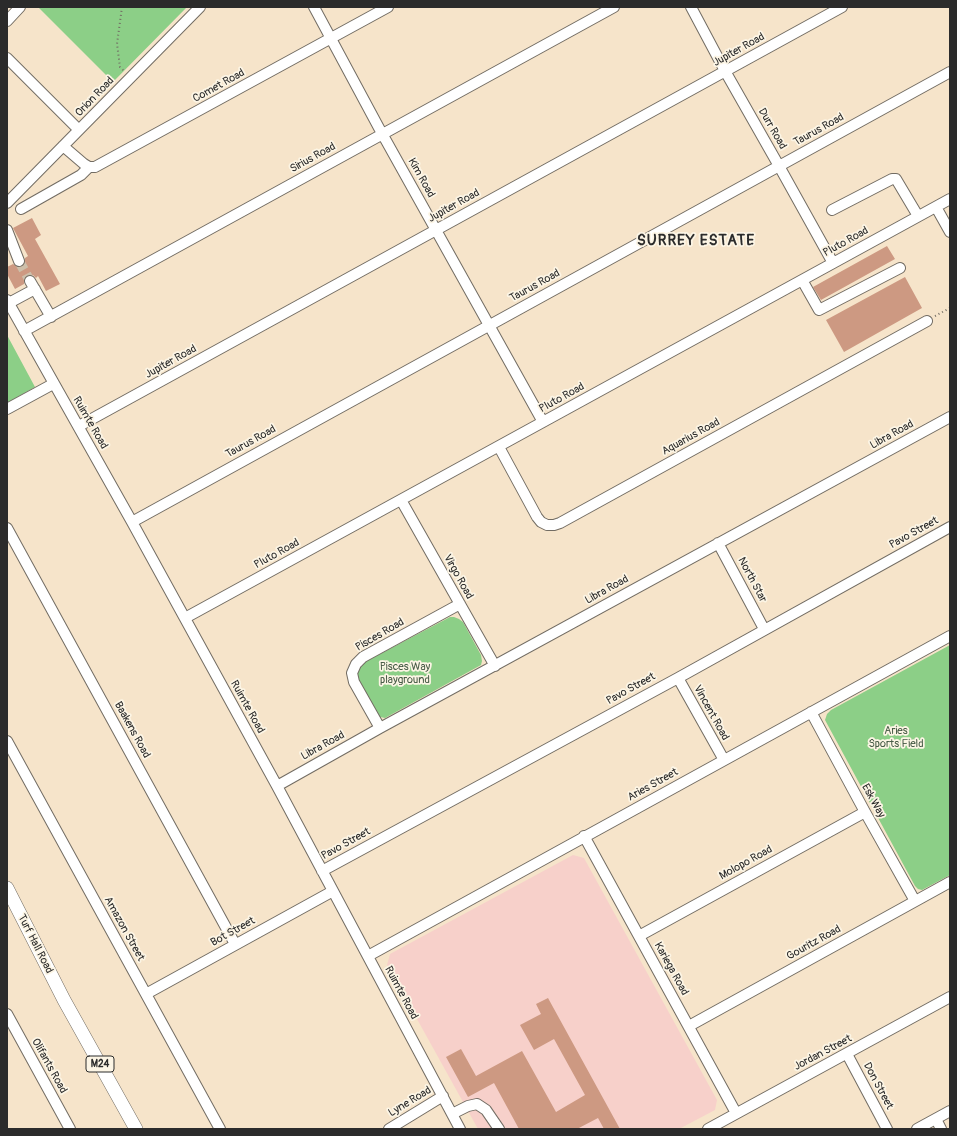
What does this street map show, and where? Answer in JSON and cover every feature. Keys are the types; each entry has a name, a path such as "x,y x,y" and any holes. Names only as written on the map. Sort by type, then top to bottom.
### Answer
{"main road":[{"name":"Turf Hall Road","path":"7,888 64,1000 136,1129"},
{"name":"Turf Hall Road","path":"7,907 64,1000"}],"street":[{"path":"7,21 20,7"},
{"name":"Orion Road","path":"7,203 200,7"},
{"name":"Kim Road","path":"314,7 543,422"},
{"name":"Comet Road","path":"89,167 95,167 104,163 388,7"},
{"name":"Sirius Road","path":"24,332 614,7"},
{"name":"Durr Road","path":"691,7 832,263"},
{"name":"Jupiter Road","path":"79,426 842,7"},
{"path":"7,58 79,130"},
{"name":"Taurus Road","path":"132,522 950,72"},
{"path":"21,209 81,175 89,167 63,146"},
{"path":"832,210 892,179 896,180 918,216"},
{"name":"Pluto Road","path":"185,618 950,199"},
{"path":"936,206 950,232"},
{"path":"7,230 11,251 19,261"},
{"path":"802,280 819,310 900,268"},
{"path":"8,302 33,285 51,317"},
{"name":"Ruimte Road","path":"8,302 79,426 277,786 460,1129"},
{"name":"Aquarius Road","path":"499,446 537,517 541,522 547,525 554,525 927,321"},
{"path":"7,409 54,384"},
{"name":"Libra Road","path":"277,786 380,728 950,417"},
{"name":"Virgo Road","path":"401,500 494,666"},
{"name":"Pavo Street","path":"322,871 678,678 950,527"},
{"name":"Baakens Road","path":"7,528 235,944"},
{"name":"North Star","path":"718,543 764,629"},
{"name":"Pisces Road","path":"380,728 354,682 352,673 354,667 363,657 460,604"},
{"name":"Aries Street","path":"368,956 950,636"},
{"name":"Vincent Road","path":"678,678 724,760"},
{"name":"Esk Way","path":"811,712 915,901"},
{"name":"Amazon Street","path":"7,741 220,1129"},
{"name":"Molopo Road","path":"639,936 865,812"},
{"name":"Kariega Road","path":"584,836 736,1113"},
{"name":"Gouritz Road","path":"689,1026 950,882"},
{"name":"Bot Street","path":"146,994 333,891"},
{"name":"Jordan Street","path":"708,1129 950,997"},
{"name":"Olifants Road","path":"7,1014 70,1129"},
{"name":"Don Street","path":"847,1054 887,1129"},
{"name":"Lyne Road","path":"389,1129 443,1096"},
{"path":"452,1114 468,1106 478,1104 486,1110 499,1129"},
{"path":"917,1129 950,1111"},
{"path":"936,1118 941,1129"}],"path":[{"path":"122,7 117,44 120,67 124,72"},
{"path":"927,321 950,308"}],"shaded area":[{"path":"573,855 584,858 717,1100 715,1110 679,1129 478,1129 387,965 390,954"}],"green space":[{"path":"38,7 187,7 113,82"},
{"path":"7,335 35,387 7,403"},
{"name":"Pisces Way playground","path":"450,617 454,617 463,622 481,655 481,665 385,718 380,717 376,713 358,679 357,674 359,669 365,662"},
{"name":"Aries Sports Field","path":"950,645 950,875 922,890 915,886 825,720 827,714 831,710"}],"building":[{"path":"32,218 41,235 35,239 60,284 46,291 38,276 36,278 33,275 27,275 24,278 24,284 15,289 7,274 7,267 13,264 18,267 22,267 25,262 25,258 28,256 13,228"},
{"path":"887,246 895,259 821,300 813,287"},
{"path":"905,277 922,308 844,352 826,320"},
{"path":"548,998 620,1129 604,1129 598,1118 577,1129 519,1129 494,1083 468,1097 446,1057 461,1049 476,1076 522,1051 556,1112 585,1095 554,1039 534,1050 520,1025 541,1014 536,1004"}],"tunnel":[{"path":"19,261 30,281"}],"district":[{"name":"SURREY ESTATE","path":"696,241"}]}
